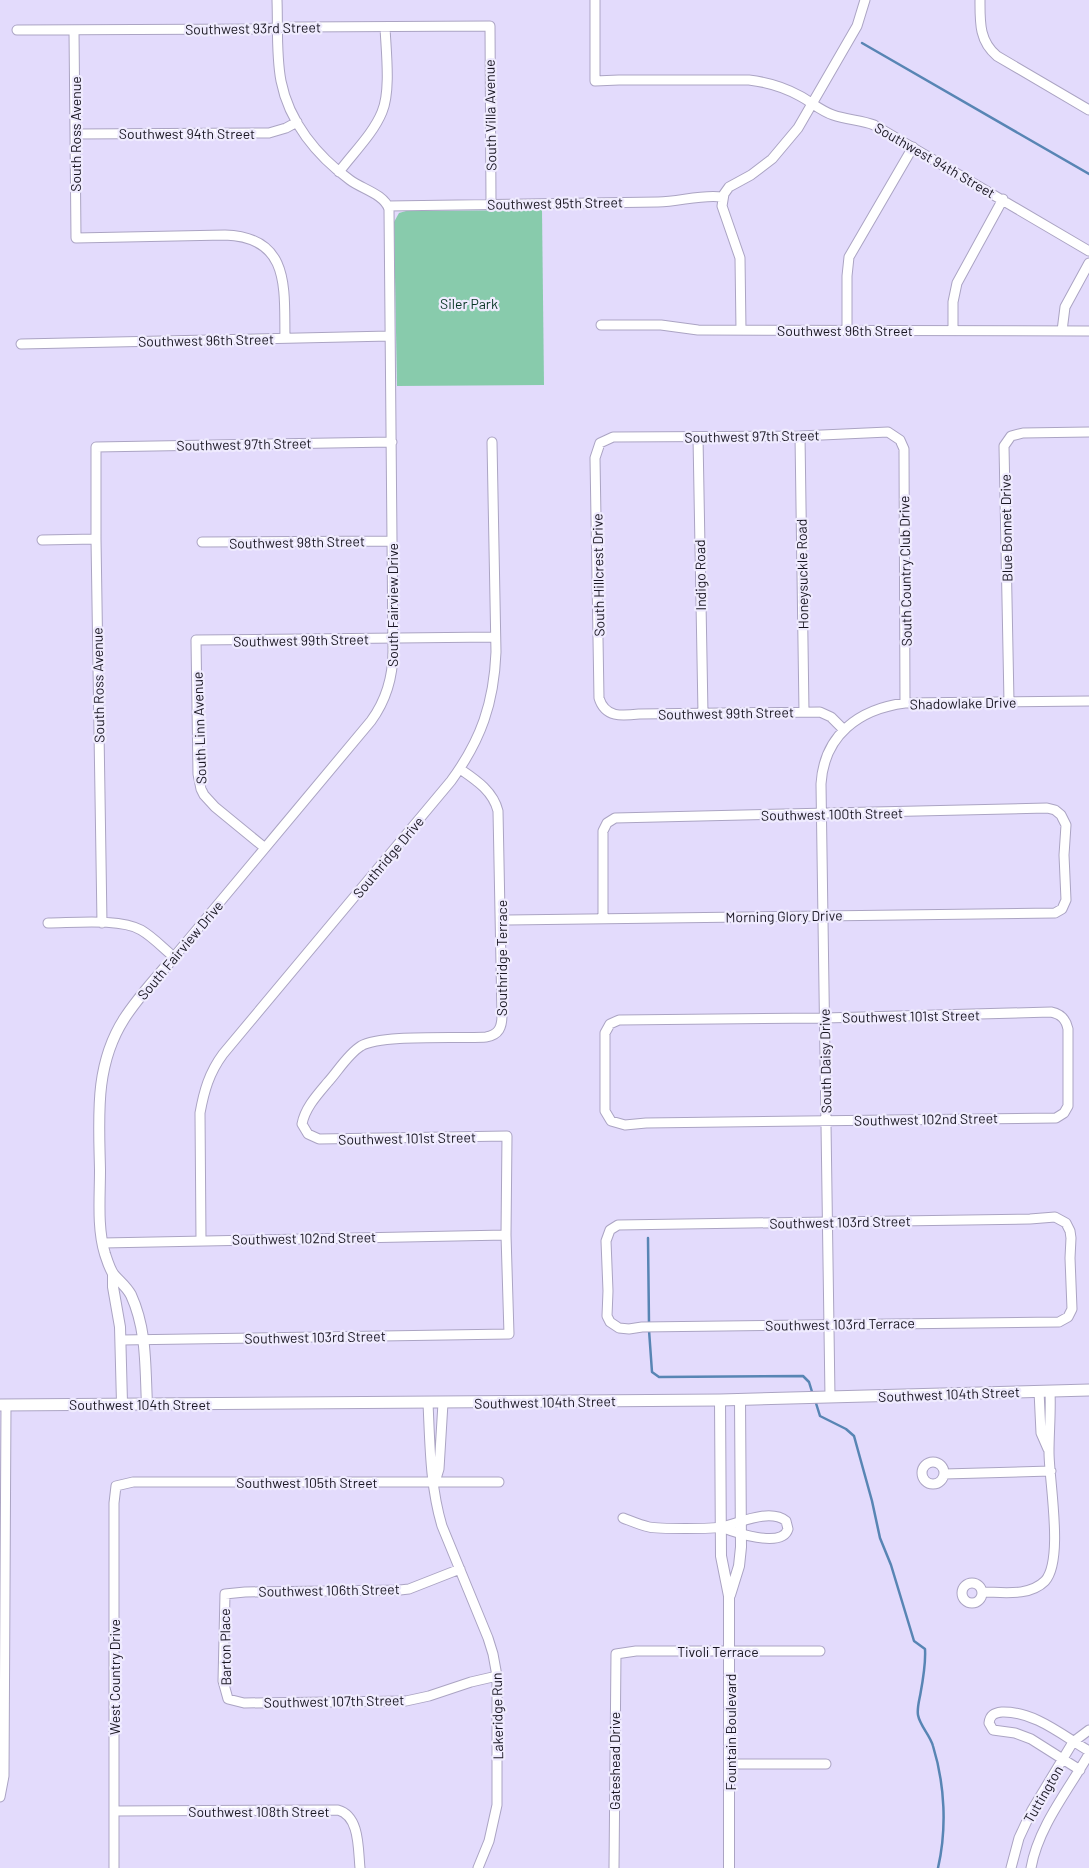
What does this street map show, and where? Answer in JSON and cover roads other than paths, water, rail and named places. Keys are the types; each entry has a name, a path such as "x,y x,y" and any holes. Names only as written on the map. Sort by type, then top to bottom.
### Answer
{"main road":[{"name":"Southwest 104th Street","path":"3,1405 720,1400 1089,1390"}],"street":[{"path":"278,0 281,80 286,100 297,122 316,150 339,172 360,188 385,200 388,206"},
{"name":"Southwest 94th Street","path":"594,0 595,81 758,81 784,88 834,115 868,122 1003,199 1089,251"},
{"path":"741,330 740,258 723,210 722,197 729,187 751,175 782,148 798,128 857,26 864,0"},
{"path":"980,0 982,33 990,50 997,56 1089,110"},
{"name":"Southwest 93rd Street","path":"17,30 490,26"},
{"name":"South Villa Avenue","path":"490,26 491,204"},
{"path":"339,172 373,128 383,109 386,96 385,27"},
{"name":"South Ross Avenue","path":"74,30 76,238 225,235 241,236 254,240 271,253 282,274 285,338"},
{"name":"Southwest 94th Street","path":"76,134 269,133 286,128 297,122"},
{"path":"847,330 849,257 913,147"},
{"name":"Southwest 95th Street","path":"388,206 667,202 709,196 722,197"},
{"path":"953,330 953,302 957,282 1003,199"},
{"name":"South Fairview Drive","path":"147,1404 144,1340 140,1322 131,1295 114,1274 105,1254 103,1243 100,1198 99,1107 102,1072 110,1048 123,1020 371,721 381,706 388,690 392,673 393,639 388,206"},
{"path":"1062,331 1065,307 1087,269 1089,262"},
{"name":"Southwest 96th Street","path":"601,325 660,325 687,330 1089,331"},
{"name":"Southwest 96th Street","path":"21,344 390,336"},
{"name":"Southwest 97th Street","path":"602,442 613,437 800,436 888,432 900,440"},
{"name":"Blue Bonnet Drive","path":"1009,702 1004,446 1011,436 1023,432 1089,432"},
{"name":"Honeysuckle Road","path":"800,436 804,712"},
{"name":"Indigo Road","path":"698,437 703,713"},
{"name":"South Country Club Drive","path":"900,440 904,449 905,703"},
{"name":"Southwest 97th Street","path":"96,447 392,442"},
{"name":"Southridge Drive","path":"202,1240 200,1113 203,1096 212,1071 223,1054 460,769 476,742 490,703 495,668 492,442"},
{"name":"South Hillcrest Drive","path":"602,442 598,445 595,458 599,698 605,709"},
{"name":"South Ross Avenue","path":"96,447 102,923"},
{"path":"42,540 96,539"},
{"name":"Southwest 98th Street","path":"202,542 392,541"},
{"name":"Southwest 99th Street","path":"196,640 495,637"},
{"name":"South Linn Avenue","path":"196,640 198,774 200,789 215,807 265,848"},
{"name":"Shadowlake Drive","path":"843,729 879,708 905,703 1089,701"},
{"name":"Southwest 99th Street","path":"605,709 610,714 620,716 804,712 824,714 843,729"},
{"name":"South Daisy Drive","path":"825,1397 829,1324 821,784 823,766 843,729"},
{"name":"Southridge Terrace","path":"308,1134 302,1124 303,1116 312,1102 353,1053 363,1045 382,1040 486,1037 499,1031 502,1020 502,920 500,825 497,804 480,783 460,769"},
{"name":"Southwest 100th Street","path":"603,918 603,831 607,823 615,818 821,813 1047,808 1058,812 1063,817 1066,825 1064,873 1066,896 1063,907"},
{"name":"Morning Glory Drive","path":"502,920 1023,912 1049,914 1057,913 1063,907"},
{"path":"48,923 120,923 133,926 141,930 174,957"},
{"name":"Southwest 101st Street","path":"609,1119 604,1104 604,1041 608,1027 613,1022 624,1019 825,1018 1051,1012 1064,1018 1068,1029 1069,1103 1064,1113"},
{"name":"Southwest 102nd Street","path":"609,1119 614,1123 625,1125 646,1123 1056,1118 1064,1113"},
{"name":"Southwest 101st Street","path":"308,1134 319,1139 507,1136 506,1234"},
{"name":"Southwest 103rd Street","path":"613,1324 607,1316 606,1241 613,1227 624,1223 828,1222 1055,1217 1066,1223 1071,1238 1072,1307 1068,1317"},
{"name":"Southwest 102nd Street","path":"103,1243 506,1234"},
{"name":"Southwest 103rd Street","path":"121,1340 509,1334 506,1234"},
{"name":"South Fairview Drive","path":"114,1274 113,1288 121,1340 122,1403"},
{"name":"Southwest 103rd Terrace","path":"613,1324 623,1329 643,1327 829,1324 1054,1323 1068,1317"},
{"path":"982,1592 1025,1591 1043,1582 1050,1572 1054,1551 1049,1453 1051,1432 1045,1391"},
{"name":"Fountain Boulevard","path":"729,1596 740,1558 740,1399"},
{"name":"Fountain Boulevard","path":"720,1400 721,1556 729,1596 729,1868"},
{"name":"Lakeridge Run","path":"428,1403 432,1470 438,1512 494,1654 497,1676 497,1805 489,1841 478,1868"},
{"name":"Lakeridge Run","path":"434,1482 440,1469 443,1403"},
{"path":"0,1797 4,1770 3,1405"},
{"path":"944,1474 1051,1471"},
{"name":"Southwest 105th Street","path":"116,1486 133,1482 499,1482"},
{"name":"West Country Drive","path":"114,1868 114,1503 116,1486"},
{"path":"623,1518 650,1527 721,1528 758,1538 776,1538 784,1535 788,1529 786,1521 780,1518 754,1517 721,1528"},
{"name":"Southwest 106th Street","path":"225,1594 245,1592 400,1590 427,1583 460,1570"},
{"name":"Barton Place","path":"225,1594 223,1681 228,1699"},
{"name":"Tivoli Terrace","path":"616,1654 636,1651 820,1651"},
{"name":"Gateshead Drive","path":"614,1868 616,1654"},
{"name":"Southwest 107th Street","path":"228,1699 244,1703 406,1701 497,1676"},
{"path":"1080,1770 1031,1739 993,1730 989,1723 991,1716 1005,1712 1028,1716 1089,1752"},
{"name":"Tuttington","path":"1011,1868 1024,1827 1073,1742 1089,1730"},
{"name":"Tuttington","path":"1031,1868 1041,1838 1089,1752"},
{"path":"730,1764 826,1764"},
{"name":"Southwest 108th Street","path":"114,1811 338,1810 346,1813 352,1821 356,1832 360,1868"}],"waterway":[{"path":"862,43 1089,174"},
{"path":"648,1238 649,1324"},
{"path":"649,1330 652,1372 659,1377 803,1376 809,1382 813,1395"},
{"path":"815,1400 820,1416 846,1429 854,1436 880,1538 891,1565 914,1641 925,1649 924,1672 918,1713 919,1719 933,1746 942,1791 944,1823 938,1868"}],"park label":[{"name":"Siler Park","path":"469,303"}]}
